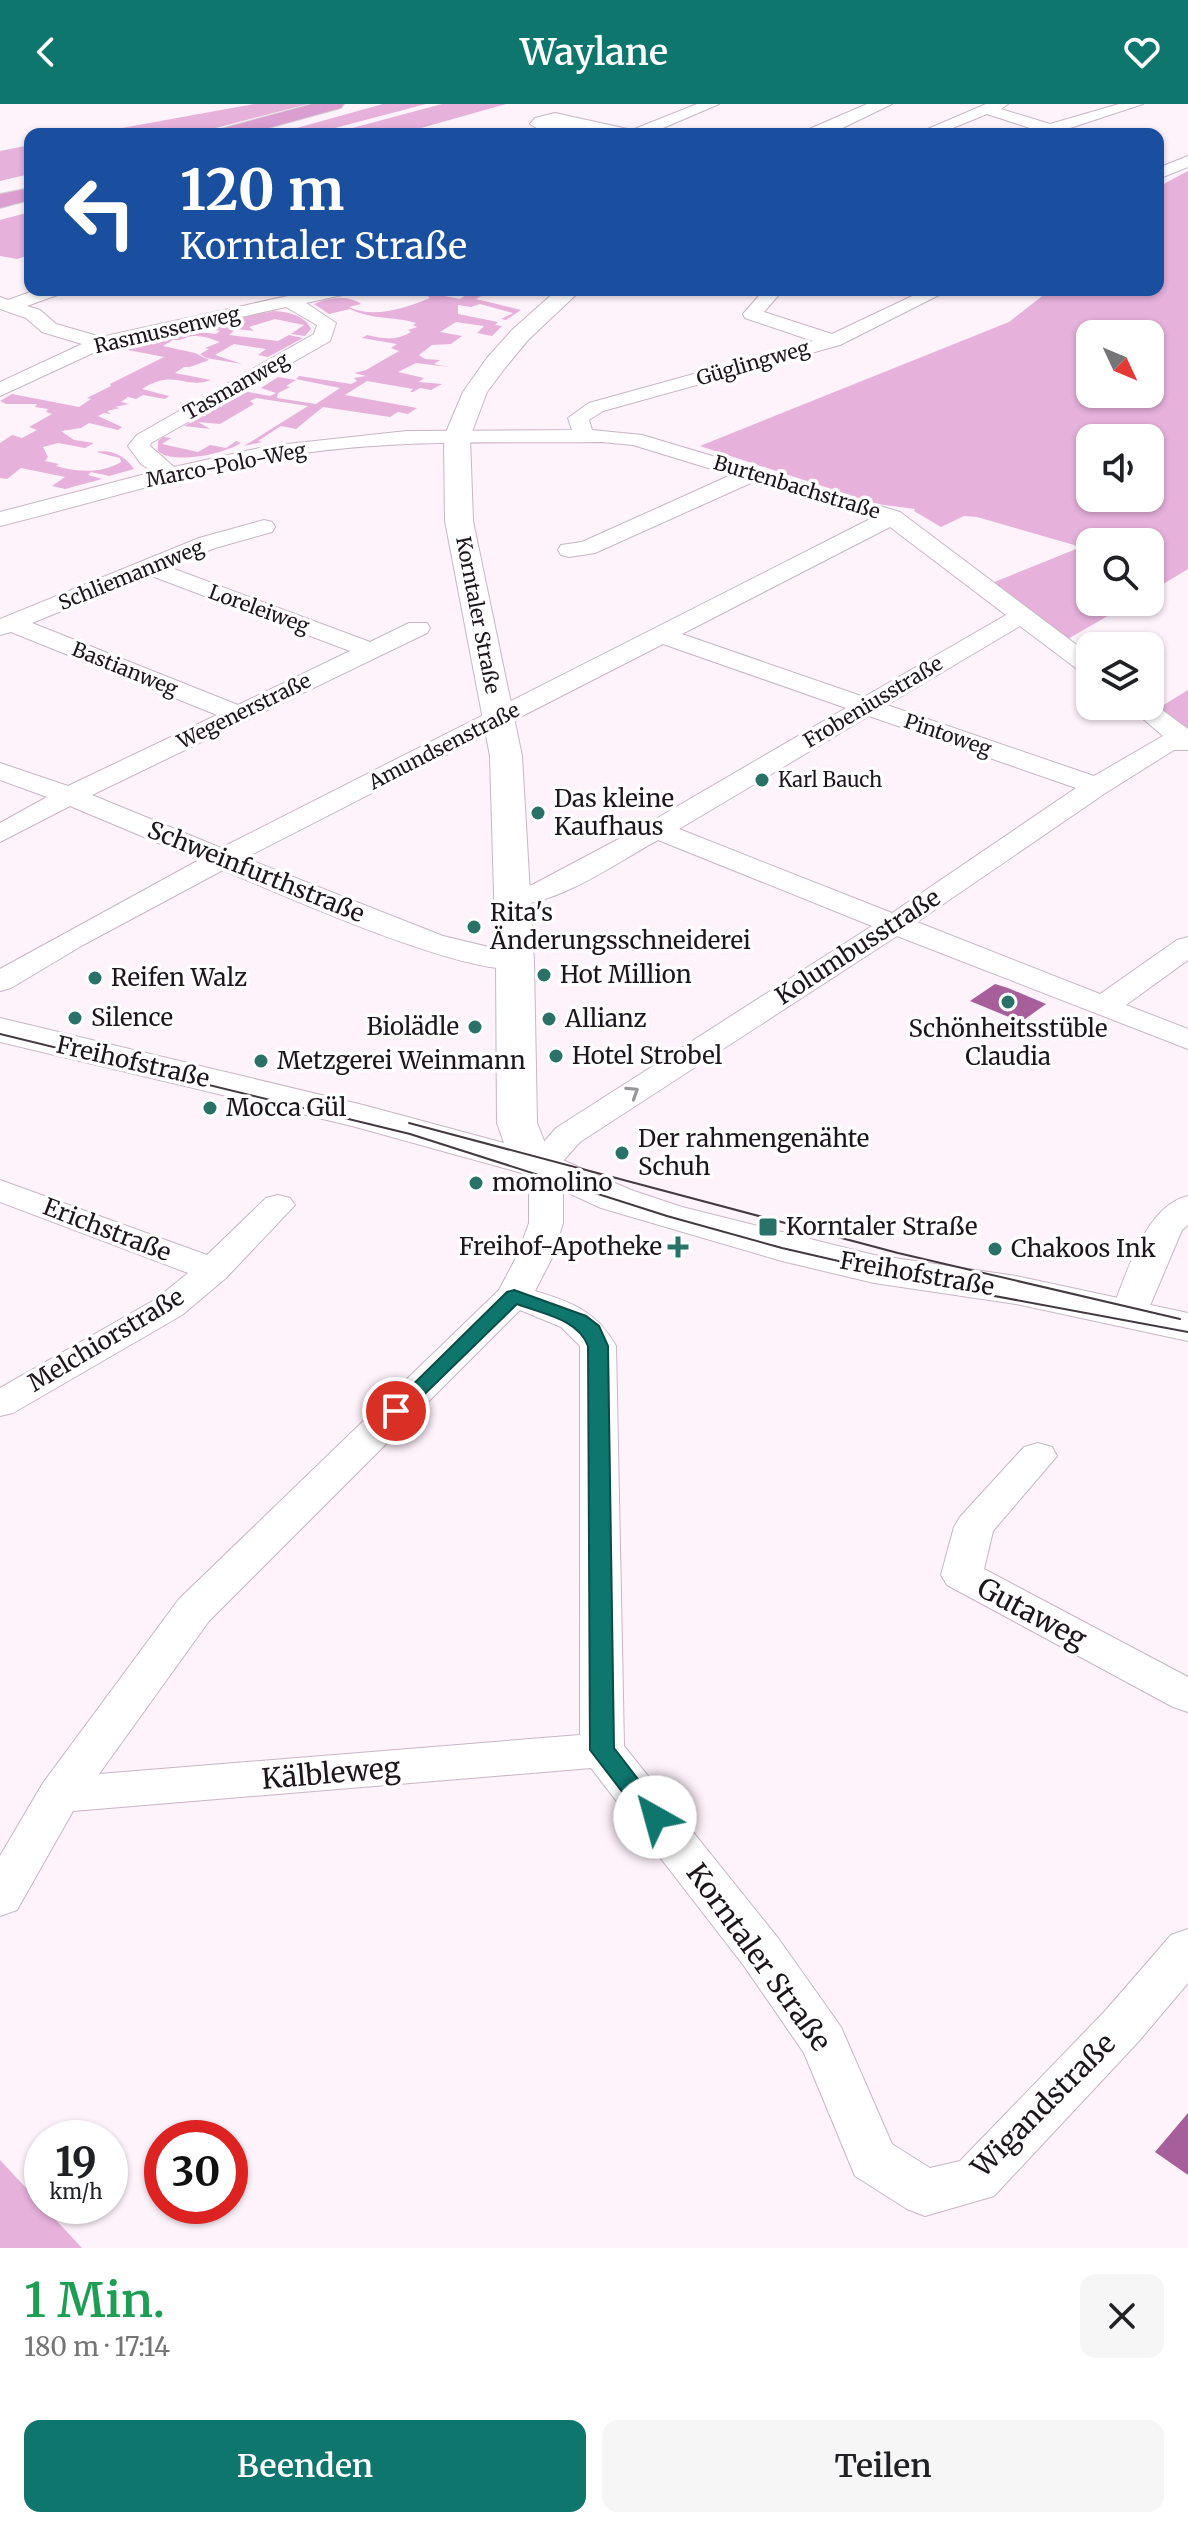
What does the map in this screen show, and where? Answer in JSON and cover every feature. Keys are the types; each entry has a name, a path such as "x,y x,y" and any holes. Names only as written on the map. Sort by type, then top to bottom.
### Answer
{"highway":[{"path":"250,128 344,106"},
{"path":"278,128 344,106"},
{"path":"0,191 24,185"},
{"path":"0,201 24,195"}],"street":[{"path":"649,128 711,104"},
{"path":"828,128 883,104"},
{"path":"1051,128 1135,104"},
{"path":"939,128 993,106 1035,128"},
{"path":"580,125 598,128"},
{"path":"1164,171 1188,161"},
{"path":"6,304 33,296"},
{"name":"Rasmussenweg","path":"0,390 100,343 315,296"},
{"name":"Korntaler Straße","path":"545,1168 526,1146 517,1123 515,962 506,756 459,521 457,437 475,392 496,363 520,335 563,296"},
{"path":"768,296 752,314 833,341"},
{"name":"Güglingweg","path":"584,436 578,418 596,407 833,341 927,296"},
{"name":"Tasmanweg","path":"170,474 142,452 139,446 144,439 323,337 327,323 290,302"},
{"path":"6,304 33,314 49,328 100,343"},
{"name":"Burtenbachstraße","path":"457,437 584,436 635,439 892,517 1076,656"},
{"name":"Marco-Polo-Weg","path":"0,519 170,474 269,452 407,437 457,437"},
{"path":"569,550 587,548 752,474"},
{"name":"Amundsenstraße","path":"0,982 72,939 222,859 892,517"},
{"name":"Schliemannweg","path":"6,626 207,543 264,527"},
{"name":"Loreleiweg","path":"148,567 370,650"},
{"name":"Frobeniusstraße","path":"512,897 540,892 657,830 1023,616"},
{"name":"Bastianweg","path":"6,626 238,714"},
{"name":"Wegenerstraße","path":"0,834 71,795 418,628"},
{"name":"Pintoweg","path":"664,636 1097,786"},
{"path":"1159,720 1185,740"},
{"name":"Kolumbusstraße","path":"545,1168 546,1159 568,1135 895,924 1097,786 1165,744 1185,740"},
{"name":"Schweinfurthstraße","path":"0,771 71,795 432,942 460,952 515,962"},
{"path":"657,830 1188,1040"},
{"path":"1104,1006 1188,946"},
{"name":"Freihofstraße","path":"0,1030 363,1117 474,1147 545,1168 616,1199 782,1248 913,1277 1016,1290 1188,1327"},
{"path":"474,1147 502,1135 517,1123"},
{"path":"0,1897 59,1795 194,1610 514,1296 535,1256 546,1223 545,1168"},
{"name":"Erichstraße","path":"0,1190 213,1270"},
{"name":"Melchiorstraße","path":"0,1404 169,1307 213,1270 278,1205"},
{"path":"1128,1315 1166,1226 1188,1206"},
{"path":"514,1296 579,1321 592,1331 598,1346 602,1750"},
{"name":"Gutaweg","path":"1038,1456 974,1527 962,1575 1188,1696"},
{"name":"Korntaler Straße","path":"602,1750 761,1952 824,2042 873,2160"},
{"name":"Kälbleweg","path":"59,1795 602,1750"},
{"name":"Wigandstraße","path":"873,2160 925,2193 976,2180 1122,2026 1188,1949"}],"shaded area":[{"path":"254,104 308,104 216,128 122,128"},
{"path":"383,104 426,104 335,128 297,128"},
{"path":"442,104 506,104 421,128 352,128"},
{"path":"24,146 24,175 0,181 0,151"},
{"path":"1188,171 1188,569 1164,584 1164,528 1076,528 1076,546 977,517 964,516 941,527 915,509 877,504 700,446 1009,322 1042,296 1164,296 1164,184"},
{"path":"24,214 24,257 0,256 0,220"},
{"path":"428,296 460,299 481,296 476,299 521,310 506,320 501,319 513,313 480,304 471,307 458,305 458,314 498,322 495,325 502,326 492,336 477,333 484,326 456,322 440,332 462,336 451,344 432,345 419,355 425,359 440,360 434,364 449,367 416,363 398,372 424,378 419,382 442,384 431,390 420,388 410,392 413,389 367,381 345,395 417,408 408,414 398,412 390,417 323,407 296,429 281,426 258,441 262,442 244,446 308,406 256,398 250,401 254,404 220,424 198,422 210,429 184,426 243,391 270,396 276,393 261,388 278,377 296,380 278,393 277,398 316,404 340,388 296,379 299,376 351,384 357,381 354,378 366,376 354,373 366,370 399,351 391,348 397,344 362,338 367,335 400,337 417,327 413,325 416,323 366,315 350,309 329,314 314,304 345,298 361,304 349,307 379,312 430,298"},
{"path":"274,311 300,317 311,329 305,336 291,334 304,325 275,319 249,327 254,331 236,329 229,335 278,341 289,335 303,338 268,357 258,355 266,349 234,344 215,355 242,364 206,358 200,354 209,349 205,348 220,342 213,339 192,336 173,340 163,346 195,353 209,360 175,373 211,380 193,383 163,380 153,383 142,389 169,396 165,399 143,395 136,399 128,397 121,402 129,404 107,411 111,414 98,416 122,427 118,430 89,423 81,428 61,431 74,440 94,443 85,448 58,443 43,447 48,457 45,461 64,468 97,470 121,462 120,458 96,452 102,451 118,455 134,469 109,476 91,472 88,475 102,479 65,489 52,486 65,477 21,468 7,479 0,478 0,443 12,435 22,438 37,430 29,427 52,414 46,412 48,409 35,407 37,404 6,404 0,401 12,394 79,407 91,399 87,398 110,384 164,357 128,350 149,339 193,332 216,334 220,331 199,326"},
{"path":"163,437 171,438 162,444 198,452 210,445 226,448 236,441 241,443 211,454 186,458 158,451 158,441"},
{"path":"1076,549 1076,616 1108,616 1066,640 992,583"},
{"path":"1188,690 1188,733 1164,714 1164,705"},
{"path":"0,2160 24,2186 24,2224 60,2224 82,2248 0,2248"}],"building":[{"name":"Schönheitsstüble Claudia","path":"995,984 1046,1004 1021,1022 970,1001"},
{"path":"1188,2113 1188,2175 1155,2152"}],"tram line":[{"path":"0,1034 410,1134 667,1216 782,1248 973,1292 1188,1332"},
{"path":"409,1123 898,1253 1180,1319"}],"place":[{"name":"Karl Bauch","path":"762,780"},
{"name":"Das kleine Kaufhaus","path":"538,813"},
{"name":"Rita's Änderungsschneiderei","path":"474,927"},
{"name":"Hot Million","path":"544,975"},
{"name":"Reifen Walz","path":"95,978"},
{"name":"Schönheitsstüble Claudia","path":"1008,1002"},
{"name":"Silence","path":"75,1018"},
{"name":"Allianz","path":"549,1019"},
{"name":"Biolädle","path":"475,1027"},
{"name":"Hotel Strobel","path":"556,1056"},
{"name":"Metzgerei Weinmann","path":"261,1061"},
{"name":"Mocca Gül","path":"210,1108"},
{"name":"Der rahmengenähte Schuh","path":"622,1153"},
{"name":"momolino","path":"476,1183"},
{"name":"Korntaler Straße","path":"768,1227"},
{"name":"Freihof-Apotheke","path":"678,1247"},
{"name":"Chakoos Ink","path":"995,1249"}],"route":[{"path":"396,1411 514,1296 579,1321 592,1331 598,1346 602,1750 655,1817"}]}
